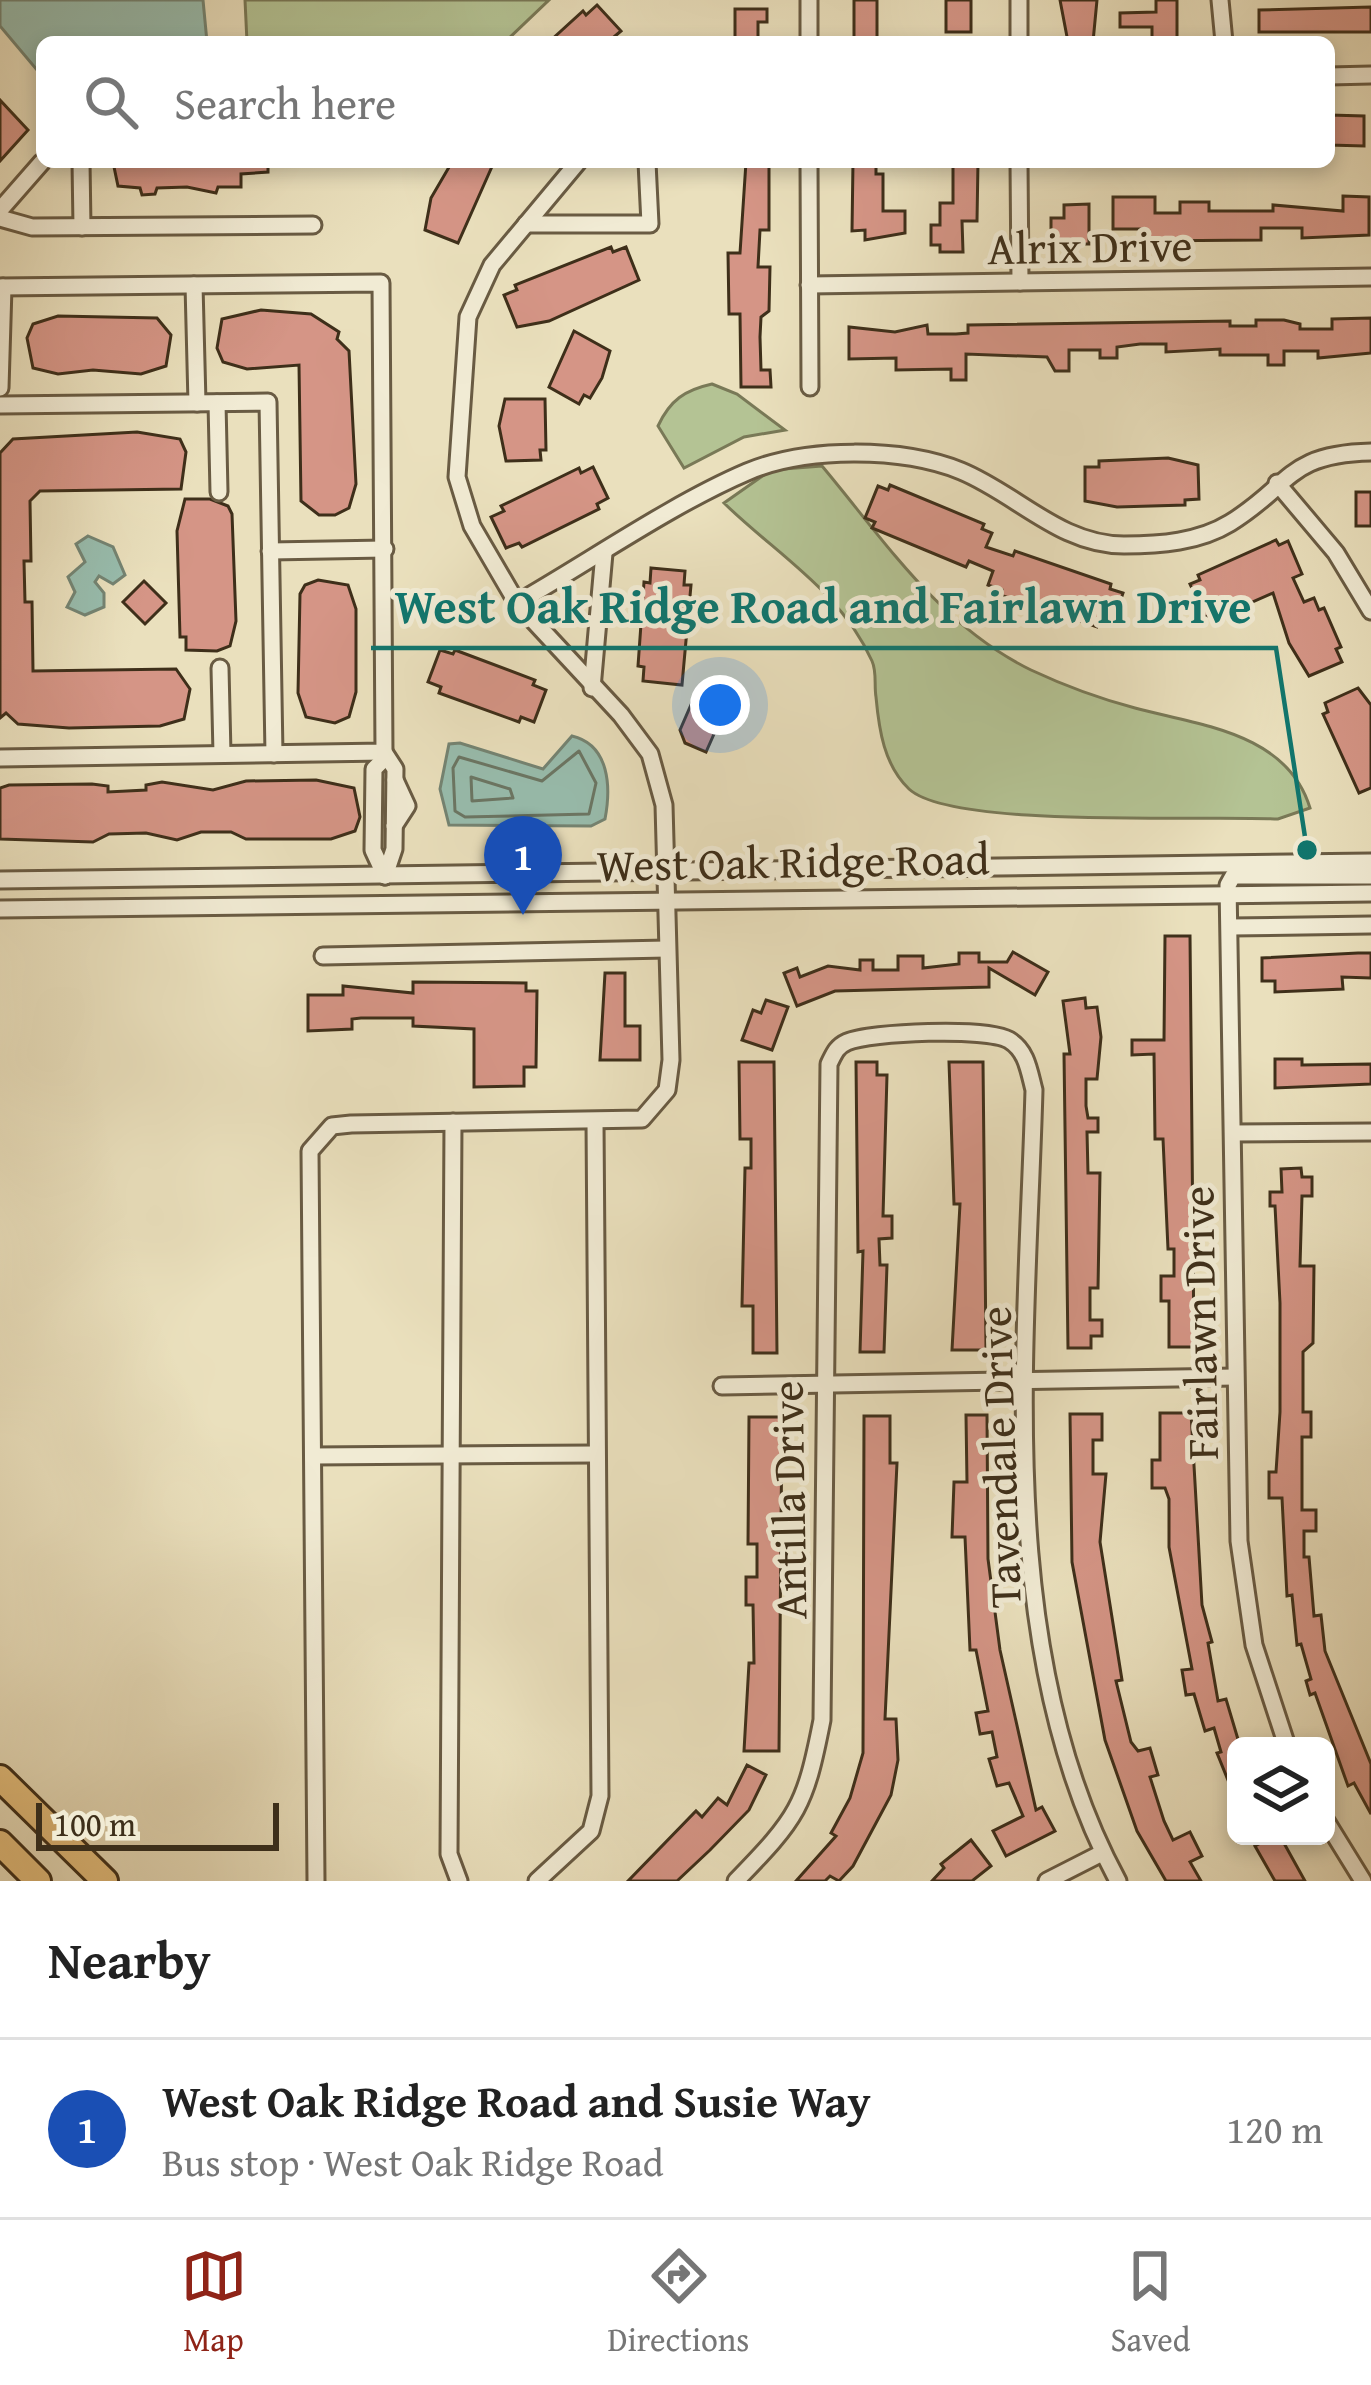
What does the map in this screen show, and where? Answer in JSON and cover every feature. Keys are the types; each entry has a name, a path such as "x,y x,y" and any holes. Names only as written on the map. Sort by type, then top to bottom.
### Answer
{"highway":[{"path":"0,1778 105,1881"},
{"path":"0,1843 38,1881"}],"street":[{"path":"809,0 809,36"},
{"path":"1018,0 1019,36"},
{"path":"1220,0 1223,36"},
{"path":"1335,76 1371,75"},
{"path":"37,168 0,214 23,227 314,224"},
{"path":"81,168 82,227"},
{"path":"316,1881 310,1151 319,1135 332,1126 351,1124 642,1119 667,1090 664,805 650,754 517,603 472,526 457,477 468,317 492,265 573,168"},
{"path":"526,224 650,224 647,168"},
{"path":"809,168 810,387"},
{"path":"1019,168 1020,282"},
{"name":"Alrix Drive","path":"809,285 1371,278"},
{"path":"0,388 1,287 381,283 384,755 374,769 373,850 385,877"},
{"path":"194,285 196,403"},
{"path":"0,405 268,402 274,754"},
{"path":"217,403 219,492"},
{"path":"517,603 746,472 793,458 934,460 980,478 1062,532 1119,546 1183,542 1214,530 1317,456 1371,452"},
{"path":"1277,483 1336,553 1371,611"},
{"path":"270,550 385,549"},
{"path":"592,688 604,553"},
{"path":"220,668 222,754"},
{"path":"0,758 384,755"},
{"path":"384,755 395,770 394,849 385,877"},
{"name":"West Oak Ridge Road","path":"0,880 1371,862"},
{"path":"1229,893 1233,877 1371,877"},
{"name":"Fairlawn Drive","path":"1229,893 1239,1541 1255,1645 1284,1737"},
{"name":"West Oak Ridge Road","path":"0,909 667,897 1371,893"},
{"path":"1231,927 1371,925"},
{"path":"323,956 667,949"},
{"name":"Antilla Drive","path":"736,1881 780,1835 808,1796 822,1720 825,1090 839,1045 860,1037 991,1033 1011,1041 1025,1058 1034,1090"},
{"name":"Tavendale Drive","path":"1034,1090 1026,1381 1029,1552 1052,1702 1102,1853 1118,1881"},
{"path":"452,1122 449,1854 459,1881"},
{"path":"537,1881 590,1831 600,1796 595,1122"},
{"path":"1233,1133 1371,1132"},
{"path":"722,1386 1235,1377"},
{"path":"314,1456 595,1454"},
{"path":"1335,1836 1363,1881"},
{"path":"1047,1881 1102,1853"}],"shaded area":[{"path":"245,0 549,0 511,36 247,36"},
{"path":"712,384 737,394 785,430 744,437 684,468 658,426 679,398"},
{"path":"822,466 916,579 968,630 1031,670 1082,691 1212,727 1261,747 1282,763 1310,808 1278,819 1083,818 975,810 934,802 909,789 884,746 874,665 859,636 806,575 724,503 771,470"}],"water":[{"path":"0,0 203,0 206,36 36,36 36,69 0,26"},
{"path":"88,536 113,547 125,575 113,584 99,576 95,582 104,593 104,607 85,615 67,607 75,592 68,577 85,562 76,544"},
{"path":"572,736 585,741 601,758 608,794 605,819 591,826 449,825 440,789 449,744 460,743 543,769"}],"building":[{"path":"854,0 877,0 877,36 854,36"},
{"path":"946,0 971,0 971,32 946,32"},
{"path":"1060,0 1097,0 1094,36 1067,36"},
{"path":"1156,0 1177,0 1177,36 1152,36 1152,27 1120,27 1120,13 1156,12"},
{"path":"597,5 621,31 615,36 556,36 583,11 586,15"},
{"path":"1371,7 1371,32 1259,32 1259,10"},
{"path":"735,9 767,9 767,22 758,22 758,36 735,36"},
{"path":"0,100 28,130 0,161"},
{"path":"1335,115 1364,116 1364,146 1335,145"},
{"path":"114,168 268,168 268,172 241,174 241,187 218,187 216,193 187,187 157,188 155,194 142,195 140,188 118,186"},
{"path":"448,168 491,168 458,243 425,230 431,198"},
{"path":"746,168 769,168 769,230 760,230 758,267 770,267 769,311 761,317 760,337 761,370 770,370 771,387 741,387 740,314 729,314 728,253 740,253"},
{"path":"853,168 876,168 876,174 883,174 883,211 905,211 905,233 865,240 865,230 852,231"},
{"path":"953,168 978,168 977,221 962,221 963,252 940,252 940,245 931,245 931,225 940,225 940,203 953,203"},
{"path":"1343,196 1369,197 1369,235 1302,238 1302,228 1261,228 1261,240 1140,241 1140,229 1113,229 1113,197 1155,197 1155,213 1180,213 1180,202 1209,202 1209,211 1273,211 1273,205 1343,211"},
{"path":"1089,204 1089,244 1051,244 1051,218 1064,218 1064,205"},
{"path":"611,247 613,252 626,247 639,280 549,321 517,327 504,295 517,290 515,285"},
{"path":"261,310 311,314 339,332 337,339 349,351 356,484 349,508 335,515 319,515 301,501 299,365 247,369 223,362 217,348 222,319"},
{"path":"58,316 157,318 171,335 166,366 141,374 93,370 58,374 33,368 27,338 33,324"},
{"path":"1371,318 1371,353 1318,358 1318,351 1284,351 1284,365 1268,365 1268,355 1220,355 1220,349 1166,352 1166,344 1140,344 1117,347 1117,358 1100,358 1100,350 1069,350 1069,371 1055,371 1047,357 966,354 966,380 951,380 951,369 896,370 896,358 849,359 849,327 895,332 927,325 928,334 956,334 968,333 968,325 1230,321 1230,326 1256,326 1256,320 1284,320 1300,324 1300,329 1332,329 1332,319"},
{"path":"574,331 610,351 602,378 590,398 584,395 579,404 549,387"},
{"path":"505,399 545,399 546,450 540,450 541,460 506,461 499,426"},
{"path":"137,432 180,439 186,452 181,489 40,491 30,501 31,561 24,561 25,602 32,602 33,671 176,669 190,689 184,719 160,726 69,728 18,724 6,713 0,718 0,453 13,439"},
{"path":"1168,458 1198,465 1199,499 1185,500 1185,505 1117,507 1085,501 1085,467 1099,467 1099,461"},
{"path":"593,467 608,498 597,504 599,509 522,547 519,543 506,548 491,517 504,511 501,506 579,468 581,473"},
{"path":"890,485 984,524 982,529 992,533 986,547 1013,556 1015,551 1111,584 1110,589 1123,593 1112,626 1099,622 1097,627 1000,595 1002,590 988,585 993,571 969,561 966,567 872,528 875,522 865,518 878,486 888,490"},
{"path":"1356,492 1371,492 1371,526 1356,526"},
{"path":"185,499 210,499 228,506 232,514 236,621 230,646 217,651 186,650 186,637 180,637 177,531"},
{"path":"1276,540 1279,545 1288,541 1302,574 1293,578 1304,602 1314,598 1319,610 1324,608 1341,647 1336,649 1342,662 1309,676 1289,643 1273,593 1216,618 1214,613 1205,617 1190,584 1200,580 1198,575"},
{"path":"651,568 685,571 684,585 691,585 682,685 643,681 644,667 638,666 644,582 650,583"},
{"path":"318,580 348,585 356,609 356,692 349,717 335,723 306,717 298,693 300,594 305,585"},
{"path":"144,581 166,603 145,624 123,602"},
{"path":"440,650 453,654 455,650 535,680 533,685 546,690 534,722 521,717 519,722 439,693 441,687 428,682"},
{"path":"1358,688 1371,705 1371,788 1359,793 1323,714 1328,712 1325,703"},
{"path":"697,691 716,699 713,711 718,725 706,752 685,743 680,730"},
{"path":"316,780 354,788 360,817 355,831 331,839 246,839 231,832 201,832 177,840 146,833 109,834 93,842 0,839 0,788 9,785 92,784 108,786 108,792 146,790 146,785 162,782 213,790 246,781"},
{"path":"1165,936 1190,936 1194,1347 1169,1347 1169,1301 1161,1301 1161,1276 1174,1276 1174,1249 1168,1249 1163,1139 1155,1139 1154,1054 1132,1055 1132,1040 1164,1040"},
{"path":"1013,952 1048,972 1035,995 989,968 989,987 835,991 797,1006 784,973 797,968 800,977 828,966 860,970 860,960 873,960 873,970 898,970 898,956 923,956 923,968 959,964 959,953 979,953 979,962 1007,962"},
{"path":"1371,953 1371,978 1342,977 1343,989 1275,992 1275,981 1262,981 1262,958"},
{"path":"605,973 625,973 625,1026 640,1026 640,1060 600,1060"},
{"path":"413,982 526,983 526,991 537,991 536,1067 524,1067 524,1086 474,1087 474,1029 413,1026 413,1018 361,1018 352,1019 352,1029 308,1031 308,995 343,995 343,986 413,993"},
{"path":"1085,998 1086,1008 1097,1007 1101,1037 1097,1079 1086,1079 1086,1106 1088,1118 1098,1118 1098,1132 1087,1132 1088,1173 1100,1173 1098,1288 1090,1288 1090,1320 1102,1320 1102,1336 1091,1336 1091,1348 1068,1348 1064,1054 1070,1054 1063,1001"},
{"path":"766,1000 788,1007 772,1050 742,1040 753,1010 761,1013"},
{"path":"1275,1059 1302,1059 1302,1065 1371,1064 1371,1084 1275,1088"},
{"path":"739,1062 774,1062 777,1353 753,1353 753,1306 742,1306 745,1168 751,1168 751,1139 740,1139"},
{"path":"856,1062 877,1062 877,1075 887,1075 883,1216 892,1216 892,1238 879,1239 880,1265 887,1265 884,1352 860,1352 863,1251 858,1252"},
{"path":"949,1062 983,1062 986,1350 952,1350 960,1204 954,1204"},
{"path":"1301,1168 1302,1177 1312,1177 1312,1196 1302,1196 1300,1266 1314,1266 1313,1343 1303,1352 1303,1412 1311,1412 1311,1437 1302,1437 1302,1510 1316,1510 1316,1531 1304,1531 1304,1557 1309,1557 1314,1616 1321,1615 1325,1651 1371,1764 1371,1814 1354,1783 1348,1786 1335,1737 1331,1737 1315,1693 1310,1695 1306,1681 1311,1679 1301,1644 1297,1645 1292,1595 1287,1596 1282,1498 1269,1498 1269,1472 1276,1472 1280,1412 1280,1303 1275,1206 1270,1206 1270,1192 1282,1192 1281,1169"},
{"path":"1160,1413 1191,1413 1202,1605 1212,1642 1208,1643 1218,1701 1226,1699 1237,1737 1227,1737 1227,1778 1214,1728 1205,1731 1194,1694 1186,1695 1182,1670 1192,1669 1169,1547 1169,1499 1165,1488 1152,1488 1152,1460 1160,1460"},
{"path":"1070,1414 1102,1414 1102,1440 1093,1440 1093,1474 1106,1474 1100,1542 1122,1680 1116,1681 1131,1742 1138,1751 1150,1748 1158,1775 1150,1777 1173,1840 1190,1832 1202,1856 1190,1862 1201,1881 1166,1881 1137,1831 1105,1740 1072,1562"},
{"path":"966,1415 987,1415 988,1559 1000,1650 1036,1810 1042,1807 1055,1831 1006,1856 993,1831 1023,1816 1009,1783 997,1786 989,1759 997,1757 992,1732 980,1734 976,1713 988,1711 976,1650 970,1650 965,1537 952,1537 954,1482 967,1482"},
{"path":"864,1416 890,1416 890,1463 897,1463 885,1719 896,1719 898,1760 891,1795 853,1866 839,1881 830,1876 825,1881 796,1881 836,1836 831,1833 850,1798 863,1753"},
{"path":"749,1417 782,1417 779,1751 744,1751 749,1663 754,1663 753,1605 746,1605 746,1577 757,1577 757,1544 748,1544"},
{"path":"747,1765 766,1775 749,1810 710,1850 677,1881 628,1881 696,1811 702,1817 718,1798 727,1805"},
{"path":"971,1840 991,1866 972,1881 932,1881 944,1868 941,1864"},
{"path":"1285,1845 1305,1881 1275,1881 1255,1846"}],"place":[{"name":"West Oak Ridge Road and Fairlawn Drive","path":"1307,850"},
{"name":"West Oak Ridge Road and Susie Way","path":"523,915"}]}
